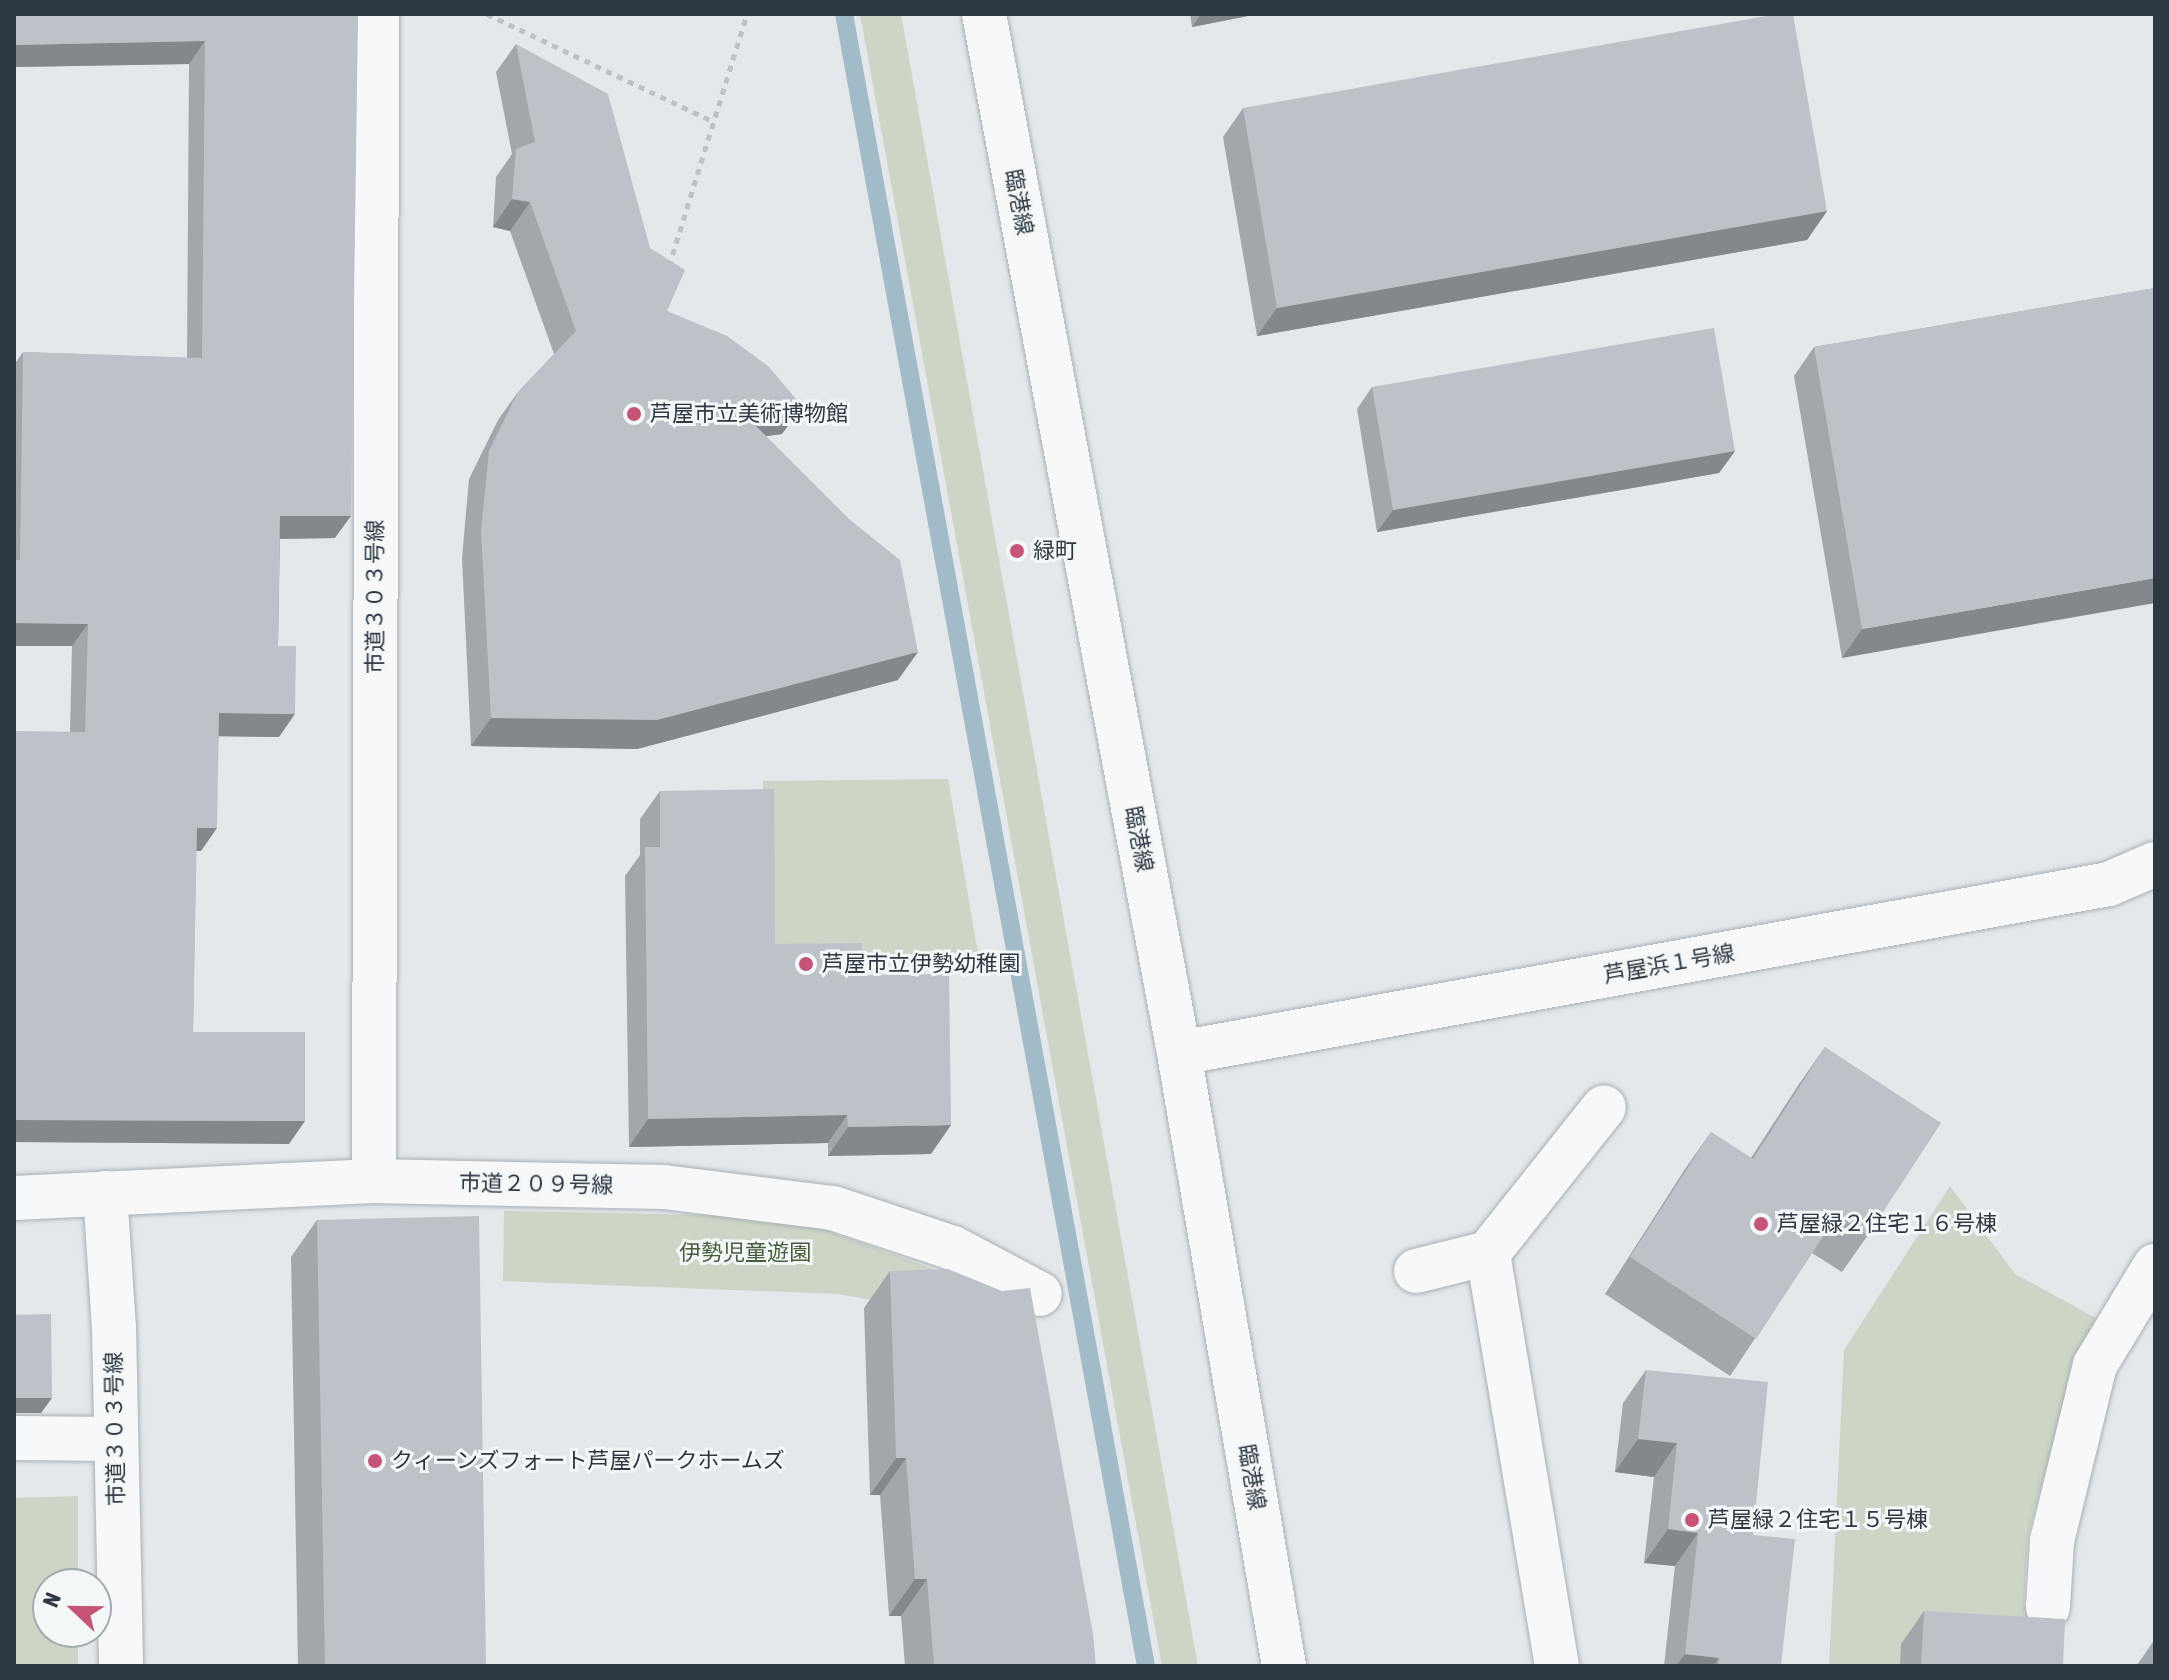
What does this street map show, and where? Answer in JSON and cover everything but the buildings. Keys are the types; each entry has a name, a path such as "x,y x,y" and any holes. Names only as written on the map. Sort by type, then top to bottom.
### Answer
{"street":[{"name":"市道３０３号線","path":"374,1181 377,14"},
{"name":"臨港線","path":"984,14 1179,1053 1284,1666"},
{"name":"芦屋浜１号線","path":"1179,1053 2109,884 2155,864"},
{"path":"1416,1271 1488,1253 1604,1107"},
{"name":"市道２０９号線","path":"14,1198 374,1181 664,1187 833,1208 953,1248 1040,1294"},
{"name":"市道３０３号線","path":"105,1193 121,1666"},
{"path":"1488,1253 1557,1666"},
{"path":"2048,1607 2052,1541 2095,1365 2155,1266"},
{"path":"14,1438 115,1439"}],"path":[{"path":"487,14 710,120"},
{"path":"665,278 710,120 747,14"}],"green space":[{"path":"860,14 901,14 1198,1666 1162,1666"},
{"path":"948,779 979,959 765,966 763,781"},
{"path":"1950,1186 2015,1274 2096,1318 2075,1362 2028,1536 2024,1604 2049,1666 1829,1666 1844,1350"},
{"name":"伊勢児童遊園","path":"504,1211 752,1216 811,1225 931,1268 990,1300 901,1305 838,1294 503,1281"},
{"path":"78,1496 78,1568 32,1568 32,1648 78,1648 78,1666 14,1666 14,1498"}],"waterway":[{"path":"844,14 1146,1666"}],"place":[{"name":"芦屋市立美術博物館","path":"634,414"},
{"name":"緑町","path":"1017,551"},
{"name":"芦屋市立伊勢幼稚園","path":"806,964"},
{"name":"芦屋緑２住宅１６号棟","path":"1761,1224"},
{"name":"クィーンズフォート芦屋パークホームズ","path":"375,1461"},
{"name":"芦屋緑２住宅１５号棟","path":"1692,1520"}]}
